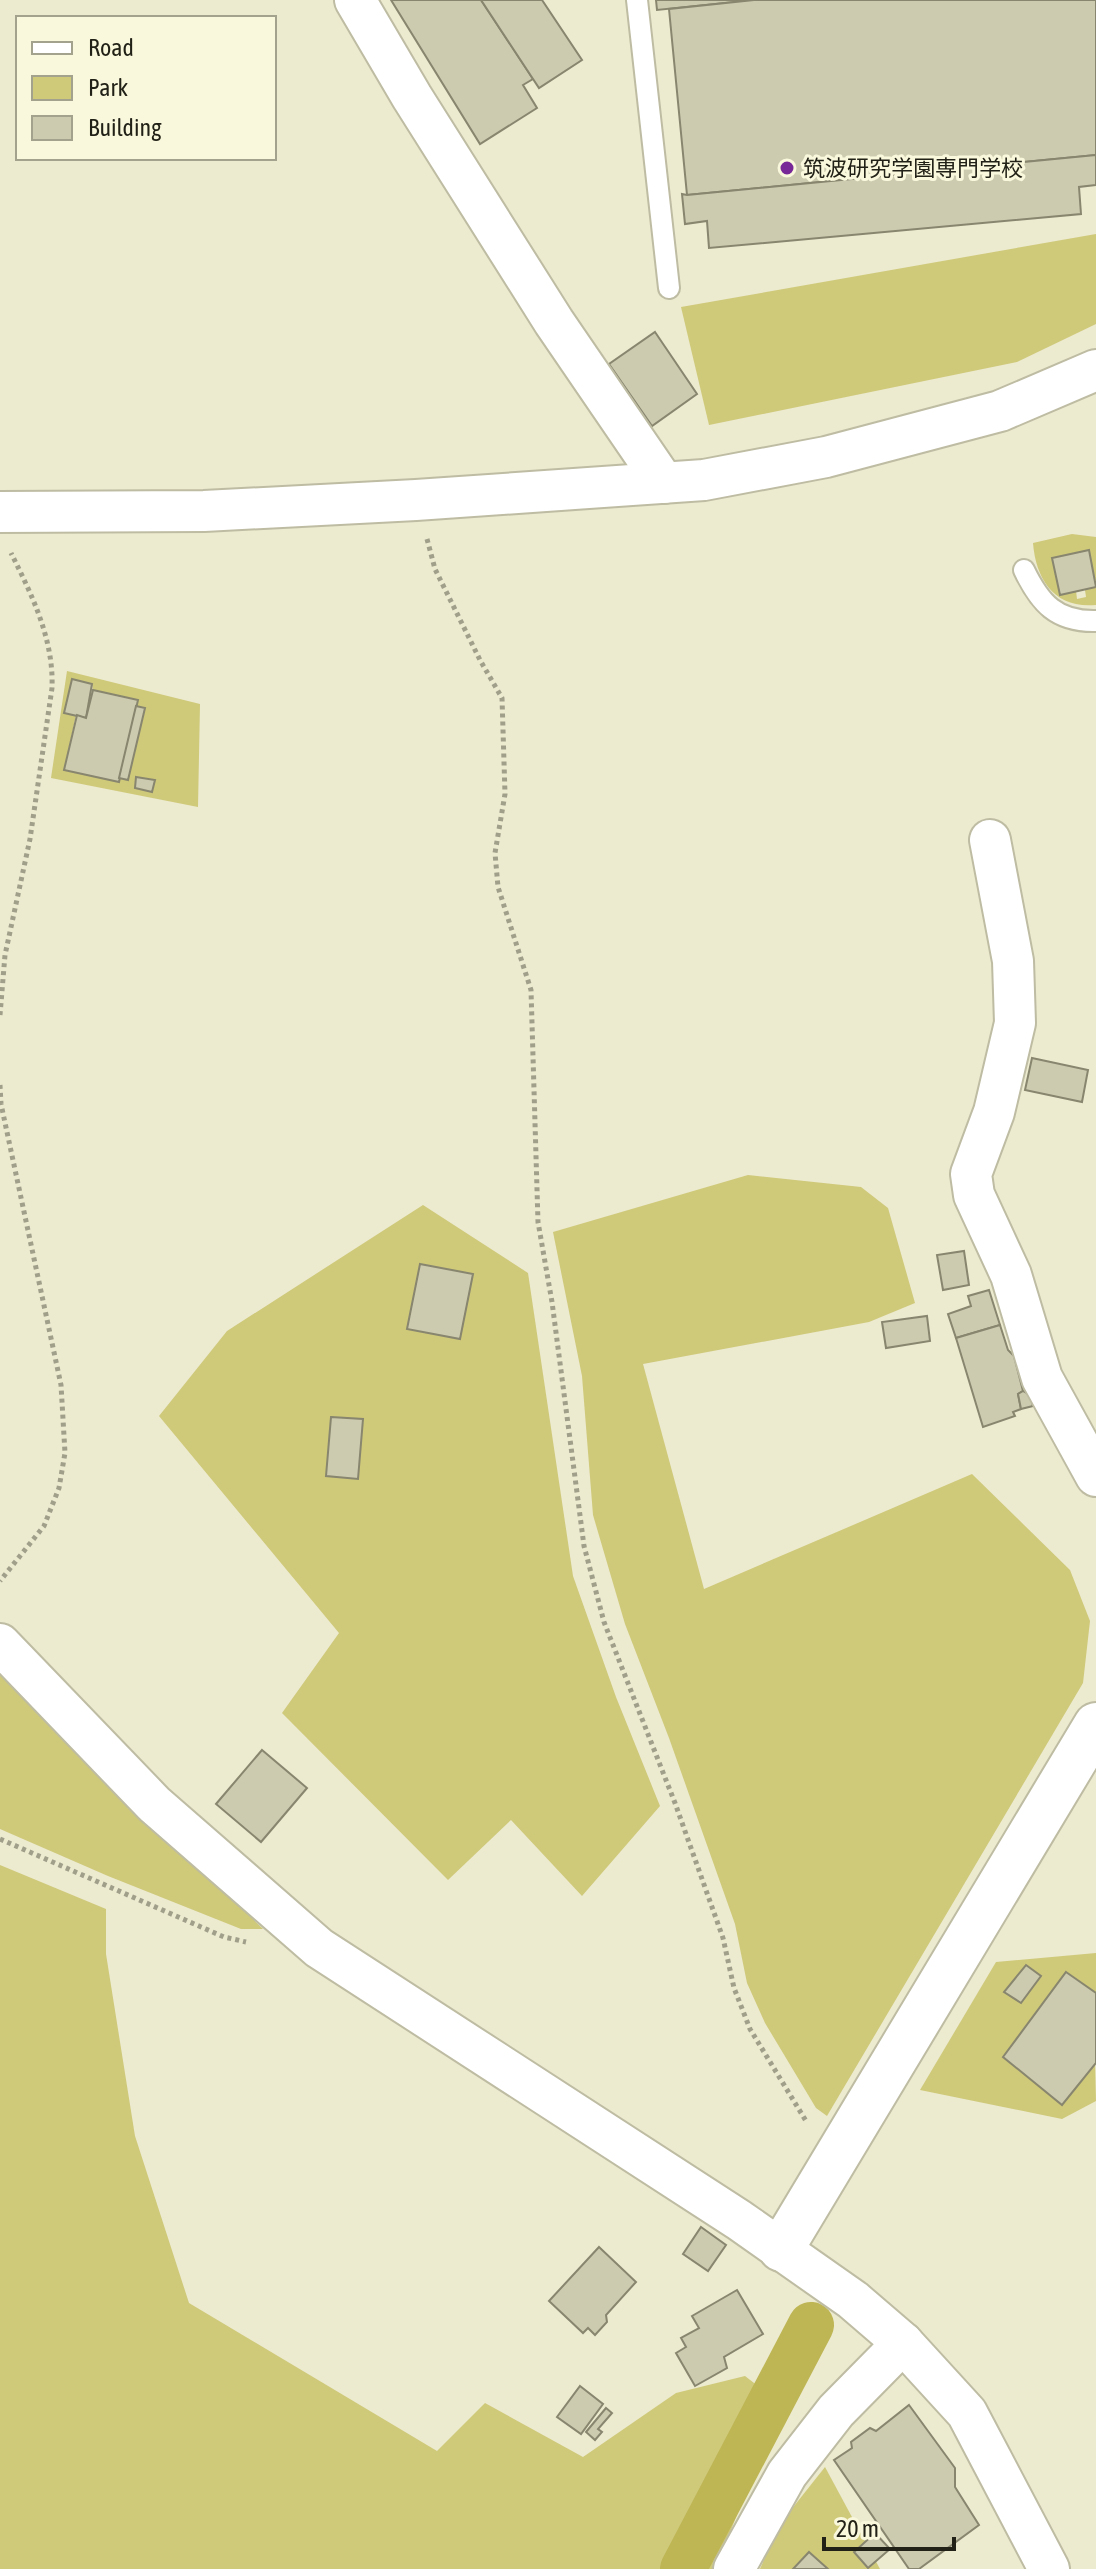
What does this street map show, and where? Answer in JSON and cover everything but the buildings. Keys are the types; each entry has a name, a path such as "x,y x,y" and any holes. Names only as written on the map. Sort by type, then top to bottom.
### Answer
{"street":[{"path":"355,0 412,97 554,322 664,483"},
{"path":"3,528 204,511 664,483 753,472 1000,411 1096,370"},
{"path":"990,840 1013,961 1015,1023 994,1112 971,1174 974,1195 1011,1275 1042,1378 1096,1476"},
{"path":"0,1644 154,1804 319,1948 781,2249 853,2300 903,2343 967,2413 1049,2569"},
{"path":"781,2249 1096,1725"},
{"path":"734,2569 787,2474 836,2411 903,2343"}],"lane":[{"path":"637,0 669,288"},
{"path":"1024,570 1035,593 1052,610 1065,616 1096,621"}],"path":[{"path":"416,500 435,569 502,698 505,794 495,853 498,887 531,990 538,1222 554,1317 584,1546 604,1622 675,1803 723,1938 734,1988 750,2029 832,2163"},
{"path":"0,1015 5,955 30,839 53,664 33,596 3,528"},
{"path":"0,1085 1,1104 61,1385 65,1453 59,1488 44,1526 0,1581"},
{"path":"0,1839 224,1937 253,1944"}],"green space":[{"path":"1096,234 1096,324 1017,362 709,425 681,307"},
{"path":"1072,534 1096,537 1096,584 1089,550 1076,591 1077,599 1086,597 1085,590 1096,587 1096,605 1082,605 1059,597 1043,580 1038,569 1033,543"},
{"path":"67,671 200,704 198,807 51,778","holes":["92,684 93,690 137,700 118,782 64,770 76,715"]},
{"path":"748,1175 861,1187 888,1208 915,1303 869,1322 643,1364 704,1589 972,1474 1070,1570 1090,1621 1083,1683 827,2116 816,2108 765,2023 747,1983 735,1924 625,1624 593,1515 582,1376 553,1232"},
{"path":"423,1205 528,1273 573,1576 616,1697 660,1806 582,1896 511,1820 448,1880 282,1713 339,1633 159,1416 227,1331","holes":["420,1264 473,1274 460,1339 408,1329"]},
{"path":"0,1670 263,1929 241,1929 0,1829"},
{"path":"0,1865 106,1909 106,1954 135,2136 189,2303 437,2451 485,2403 583,2457 676,2393 745,2376 780,2403 716,2569 0,2569"},
{"path":"1096,1953 1096,1993 1066,1972 1003,2057 1062,2105 1095,2062 1096,2101 1062,2119 920,2090 996,1962","holes":["1026,1965 1041,1976 1021,2003 1005,1992"]},
{"path":"825,2467 880,2569 760,2569 779,2525"}],"waterway":[{"path":"683,2569 811,2325"}],"place":[{"name":"筑波研究学園専門学校","path":"787,168"}]}
